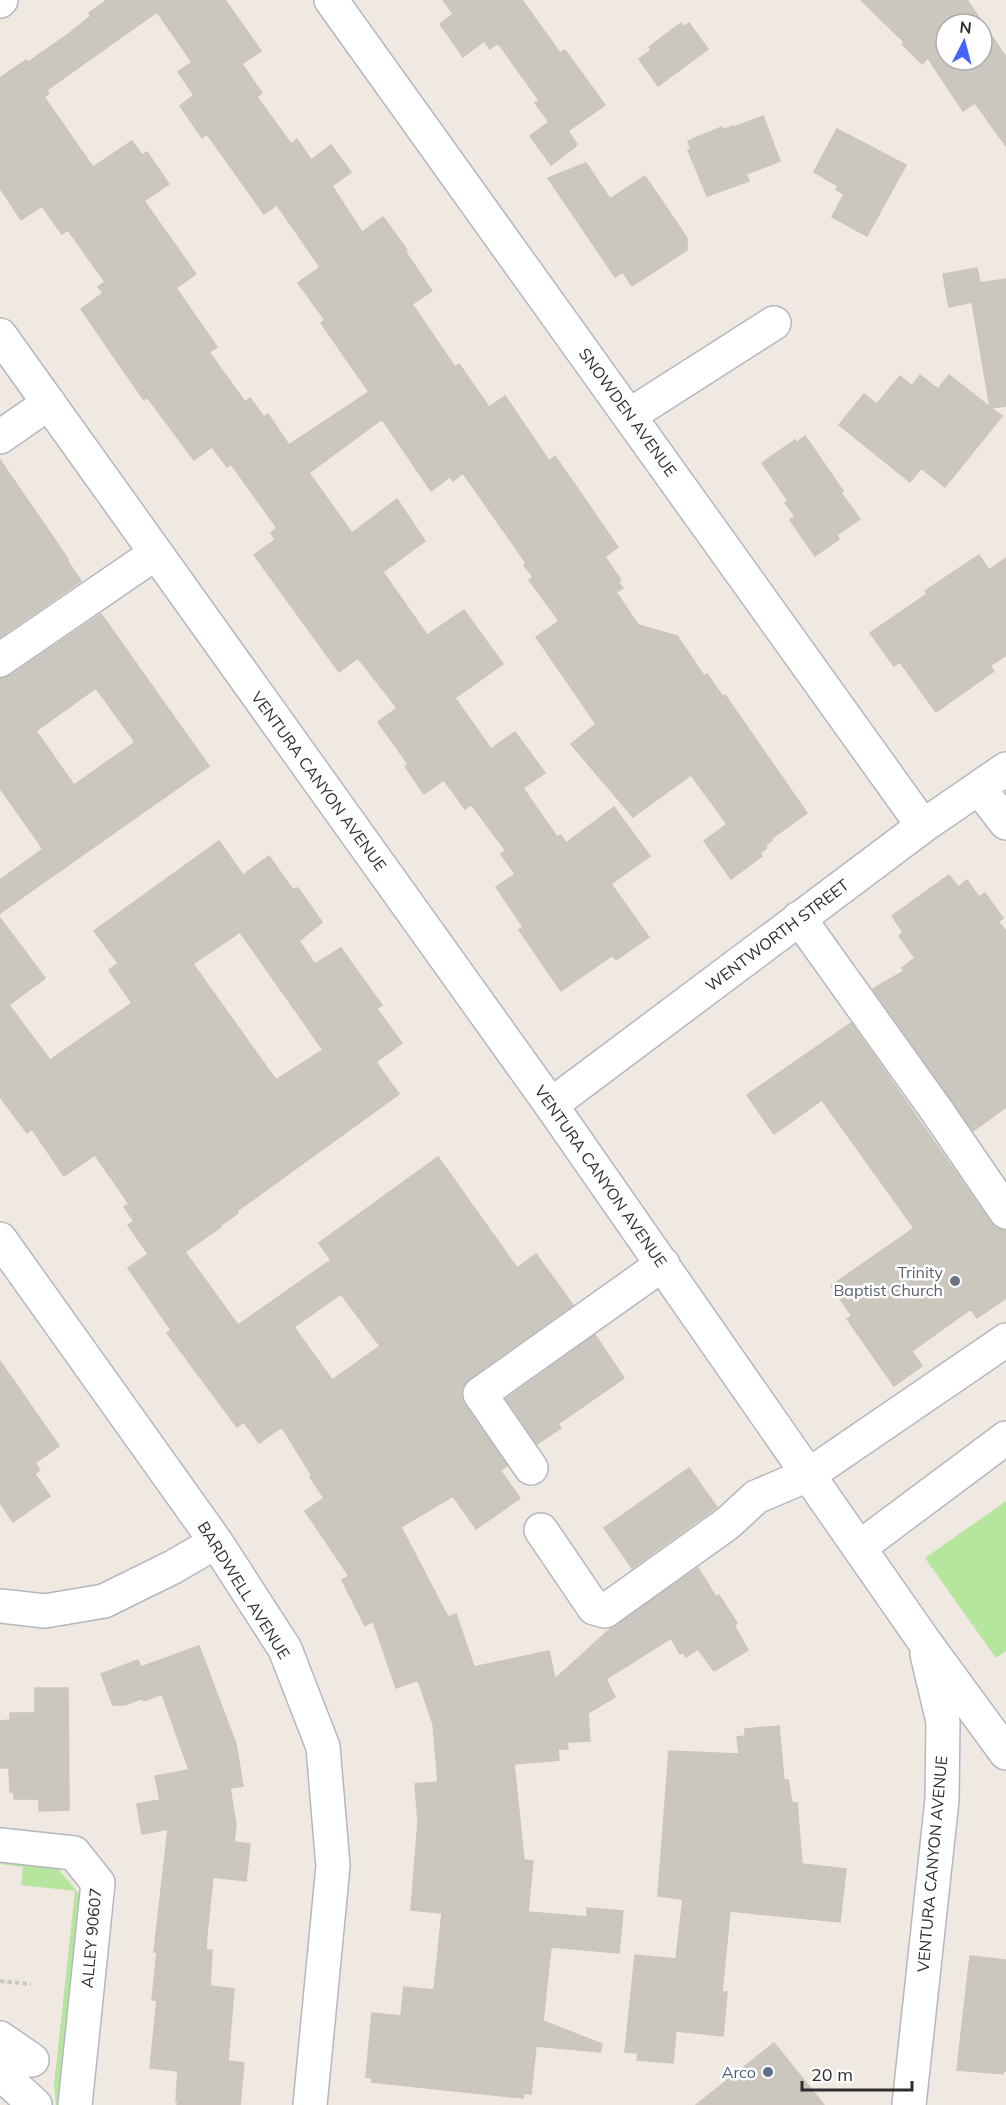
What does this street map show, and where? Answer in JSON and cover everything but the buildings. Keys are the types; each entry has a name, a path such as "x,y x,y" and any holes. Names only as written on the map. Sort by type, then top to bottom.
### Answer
{"street":[{"name":"SNOWDEN AVENUE","path":"331,0 923,826"},
{"path":"630,415 774,323"},
{"name":"VENTURA CANYON AVENUE","path":"0,335 551,1105 810,1474 924,1641 943,1722 942,1800 909,2105"},
{"path":"0,437 49,403"},
{"path":"0,660 156,553"},
{"name":"WENTWORTH STREET","path":"551,1105 923,826 1006,769"},
{"path":"979,788 1006,823"},
{"path":"800,918 1006,1212"},
{"name":"BARDWELL AVENUE","path":"0,1239 216,1542 285,1649 323,1747 333,1866 310,2105"},
{"path":"531,1468 480,1394 663,1264"},
{"path":"542,1530 594,1608 604,1611 728,1523 756,1497 810,1474 1006,1340"},
{"path":"860,1547 1006,1438"},
{"path":"0,1606 45,1611 104,1601 173,1567 216,1542"},
{"path":"924,1641 1006,1753"},
{"name":"ALLEY 90607","path":"0,1845 74,1854 98,1883 75,2105"},
{"path":"0,2038 32,2060"},
{"path":"0,2073 36,2104"}],"path":[{"path":"0,1981 31,1984"}],"green space":[{"path":"1006,1501 1006,1651 996,1658 925,1558"},
{"path":"0,1859 55,1865 80,1895 58,2105 56,2105 54,2085 75,1891 21,1885 23,1867 0,1864"}],"place":[{"name":"Trinity Baptist Church","path":"955,1281"},
{"name":"Arco","path":"768,2072"}]}
